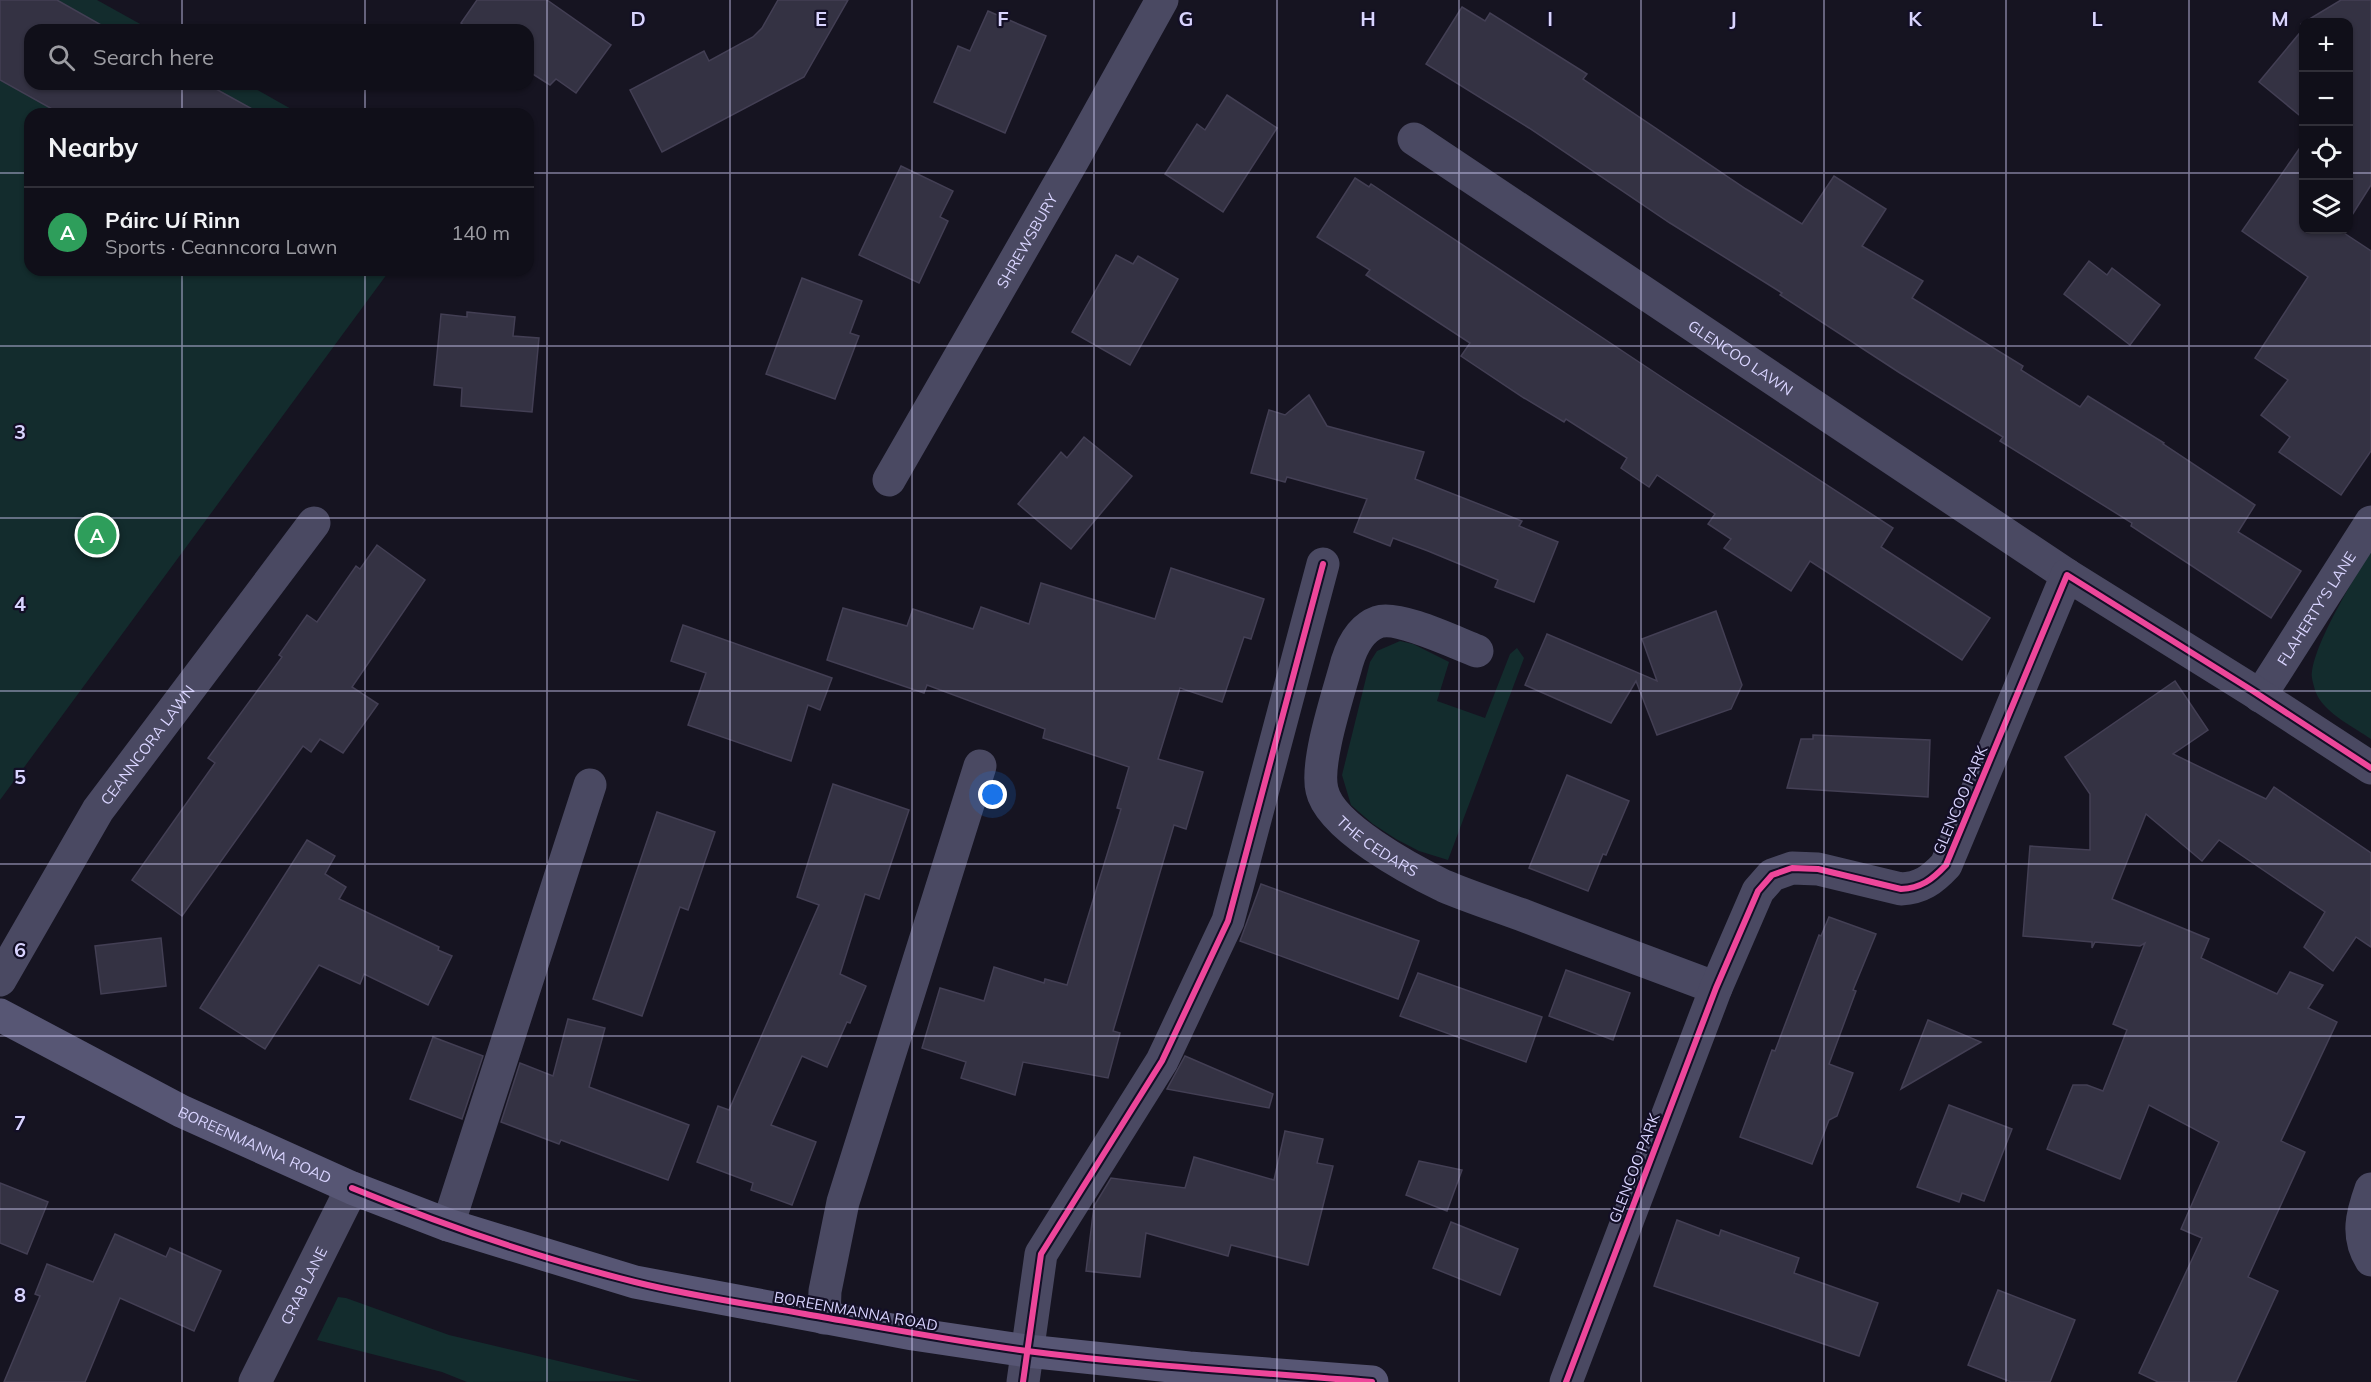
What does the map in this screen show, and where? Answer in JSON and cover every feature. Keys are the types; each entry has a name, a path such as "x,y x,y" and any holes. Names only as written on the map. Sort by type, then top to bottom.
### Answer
{"main road":[{"name":"BOREENMANNA ROAD","path":"0,1015 182,1111 351,1188 448,1225 635,1282 913,1334 1025,1366 1189,1368 1372,1382"}],"street":[{"name":"SHREWSBURY","path":"889,480 1162,0"},
{"name":"GLENCOO LAWN","path":"1413,140 2067,575"},
{"name":"FLAHERTY'S LANE","path":"2260,696 2371,522"},
{"name":"CEANNCORA LAWN","path":"0,980 98,810 314,523"},
{"path":"1025,1366 1041,1254 1162,1061 1228,921 1323,564"},
{"path":"2067,575 2371,768"},
{"name":"GLENCOO PARK","path":"1566,1382 1716,988 1758,891 1772,875 1792,868 1818,869 1901,889 1912,888 1932,880 1946,866 2067,575"},
{"name":"THE CEDARS","path":"1477,651 1407,624 1392,622 1379,622 1359,637 1351,648 1323,756 1320,774 1322,792 1328,804 1353,830 1375,847 1445,886 1716,988"},
{"path":"824,1318 825,1291 843,1202 980,766"},
{"path":"448,1225 590,785"},
{"name":"CRAB LANE","path":"255,1382 351,1188"},
{"path":"2371,1189 2362,1215 2362,1244 2371,1260"}],"green space":[{"path":"0,0 97,0 140,24 24,24 24,90 258,90 289,108 24,108 24,276 386,276 0,800"},
{"path":"2371,549 2371,739 2325,706 2317,695 2312,678 2313,666 2325,632"},
{"path":"1400,641 1413,644 1449,662 1437,701 1485,718 1510,654 1517,648 1524,658 1448,860 1419,851 1373,824 1351,805 1342,775 1370,662 1377,651"},
{"path":"338,1297 449,1335 642,1381 467,1382 442,1372 317,1340"}],"building":[{"path":"0,0 57,0 99,24 24,24 24,90 218,90 250,108 50,108 0,80"},
{"path":"477,0 547,0 611,45 576,93 556,79 550,85 534,75 534,24 461,23"},
{"path":"778,0 848,0 804,77 662,152 630,90 704,51 709,61 753,37 762,28"},
{"path":"2341,0 2371,0 2371,185 2353,214 2353,18 2311,18"},
{"path":"1462,7 1485,21 1490,13 1587,74 1583,79 1802,224 1834,176 1886,209 1862,246 1923,281 1912,298 2023,366 2021,370 2080,407 2088,396 2164,443 2255,505 2238,532 2301,571 2271,618 2131,526 2132,523 2000,441 2003,437 1780,295 1782,293 1670,223 1529,128 1426,64"},
{"path":"988,11 1046,36 1005,133 934,102 958,46 970,51"},
{"path":"2299,34 2299,115 2259,82"},
{"path":"1227,95 1277,128 1223,212 1165,174 1197,124 1205,130"},
{"path":"2299,149 2299,234 2346,234 2371,251 2371,451 2341,495 2279,452 2290,437 2261,415 2288,380 2255,358 2308,277 2242,231"},
{"path":"901,166 953,191 940,217 948,221 919,283 859,255"},
{"path":"1355,178 1369,187 1371,184 1893,528 1881,547 1990,618 1962,660 1810,561 1791,591 1724,548 1731,539 1708,524 1715,514 1657,475 1649,487 1621,468 1627,458 1566,419 1564,422 1524,398 1461,356 1470,343 1366,275 1370,270 1317,237"},
{"path":"1116,255 1133,264 1138,256 1178,279 1130,365 1072,332"},
{"path":"2089,261 2107,275 2112,268 2160,305 2130,345 2064,294"},
{"path":"802,278 862,301 850,333 859,336 835,399 766,374"},
{"path":"467,312 515,317 513,336 539,338 532,412 461,406 462,388 434,385 441,314 467,317"},
{"path":"1309,395 1327,426 1424,452 1415,479 1522,521 1519,526 1558,542 1534,602 1495,587 1498,580 1428,551 1393,538 1390,546 1354,532 1367,499 1287,477 1285,482 1251,473 1269,410 1285,415"},
{"path":"1084,437 1132,476 1071,549 1018,504 1061,452 1067,458"},
{"path":"377,545 425,580 352,687 378,704 343,753 320,739 311,752 303,746 182,916 132,880 215,763 208,758 282,657 279,655 307,615 317,622 356,566 360,569"},
{"path":"1171,568 1264,599 1251,639 1244,637 1222,702 1180,688 1158,759 1203,772 1186,829 1174,825 1113,1031 1120,1033 1108,1078 1023,1062 1015,1095 961,1078 966,1062 922,1048 940,988 984,1001 994,967 1044,983 1045,979 1067,985 1121,809 1117,808 1129,767 1043,738 1045,729 927,685 924,693 827,660 843,608 907,626 913,609 973,629 981,607 1029,624 1041,583 1155,619"},
{"path":"1716,611 1742,685 1731,709 1657,735 1636,681 1611,723 1525,685 1547,634 1657,681 1642,639"},
{"path":"683,625 832,678 820,710 808,705 791,761 688,725 706,673 671,661"},
{"path":"2175,681 2208,730 2173,754 2266,799 2274,787 2371,853 2371,947 2356,937 2333,971 2304,947 2325,912 2219,840 2202,861 2146,814 2112,899 2209,939 2201,958 2277,994 2290,972 2323,985 2308,1008 2337,1022 2281,1141 2305,1152 2248,1277 2278,1291 2236,1382 2158,1382 2139,1373 2202,1238 2181,1229 2219,1142 2149,1105 2120,1179 2047,1149 2073,1085 2087,1085 2103,1091 2127,1030 2113,1024 2145,943 2140,946 2095,942 2092,948 2092,942 2023,936 2030,846 2090,850 2090,794 2065,757"},
{"path":"1813,735 1930,740 1928,797 1787,788 1801,739 1813,739"},
{"path":"1567,775 1629,801 1588,891 1529,868"},
{"path":"833,784 909,810 879,899 865,894 840,974 866,986 850,1023 847,1022 827,1067 802,1056 771,1125 816,1142 792,1205 751,1190 753,1183 697,1162 718,1106 729,1110 819,905 797,897"},
{"path":"657,812 715,832 688,910 680,907 642,1016 593,999"},
{"path":"307,840 335,856 325,874 346,887 339,899 439,947 438,950 452,956 428,1005 364,974 360,984 319,965 265,1049 200,1008"},
{"path":"1261,884 1419,941 1398,999 1240,941"},
{"path":"1829,917 1876,934 1853,990 1856,991 1829,1064 1853,1073 1837,1116 1829,1120 1812,1164 1740,1137 1772,1050 1775,1051 1819,935 1821,936"},
{"path":"161,938 166,986 101,994 95,946"},
{"path":"1566,970 1630,993 1613,1040 1549,1016"},
{"path":"1418,973 1542,1017 1526,1062 1400,1016"},
{"path":"568,1019 605,1028 589,1087 689,1125 668,1180 561,1140 559,1144 501,1122 520,1063 553,1076"},
{"path":"1928,1020 1981,1042 1901,1089"},
{"path":"433,1037 483,1056 462,1119 410,1099"},
{"path":"1185,1056 1273,1094 1269,1108 1167,1089"},
{"path":"1949,1105 2012,1129 1984,1201 1962,1193 1959,1202 1917,1187"},
{"path":"1285,1131 1323,1139 1317,1163 1333,1166 1308,1265 1231,1245 1228,1256 1146,1233 1140,1277 1086,1271 1094,1206 1111,1178 1185,1188 1194,1157 1274,1180"},
{"path":"1419,1161 1462,1170 1447,1211 1406,1195"},
{"path":"0,1183 48,1202 27,1254 0,1243"},
{"path":"1677,1220 1719,1236 1721,1230 1799,1258 1794,1273 1878,1303 1859,1356 1654,1286"},
{"path":"1451,1222 1518,1249 1500,1295 1433,1268"},
{"path":"115,1234 166,1257 170,1248 221,1271 194,1331 120,1298 85,1382 4,1382 40,1296 35,1294 47,1264 93,1282"},
{"path":"1998,1290 2075,1320 2050,1382 2011,1382 1968,1365"}],"cycle path":[{"path":"1023,1382 1041,1254 1162,1061 1228,921 1323,564"},
{"path":"1566,1382 1716,988 1758,891 1772,875 1792,868 1818,869 1901,889 1920,885 1931,879 1946,865 2067,575 2371,768"},
{"path":"352,1188 456,1228 527,1251 599,1273 698,1296 1027,1351 1156,1365 1372,1382"}],"place":[{"name":"Páirc Uí Rinn","path":"97,535"}]}
